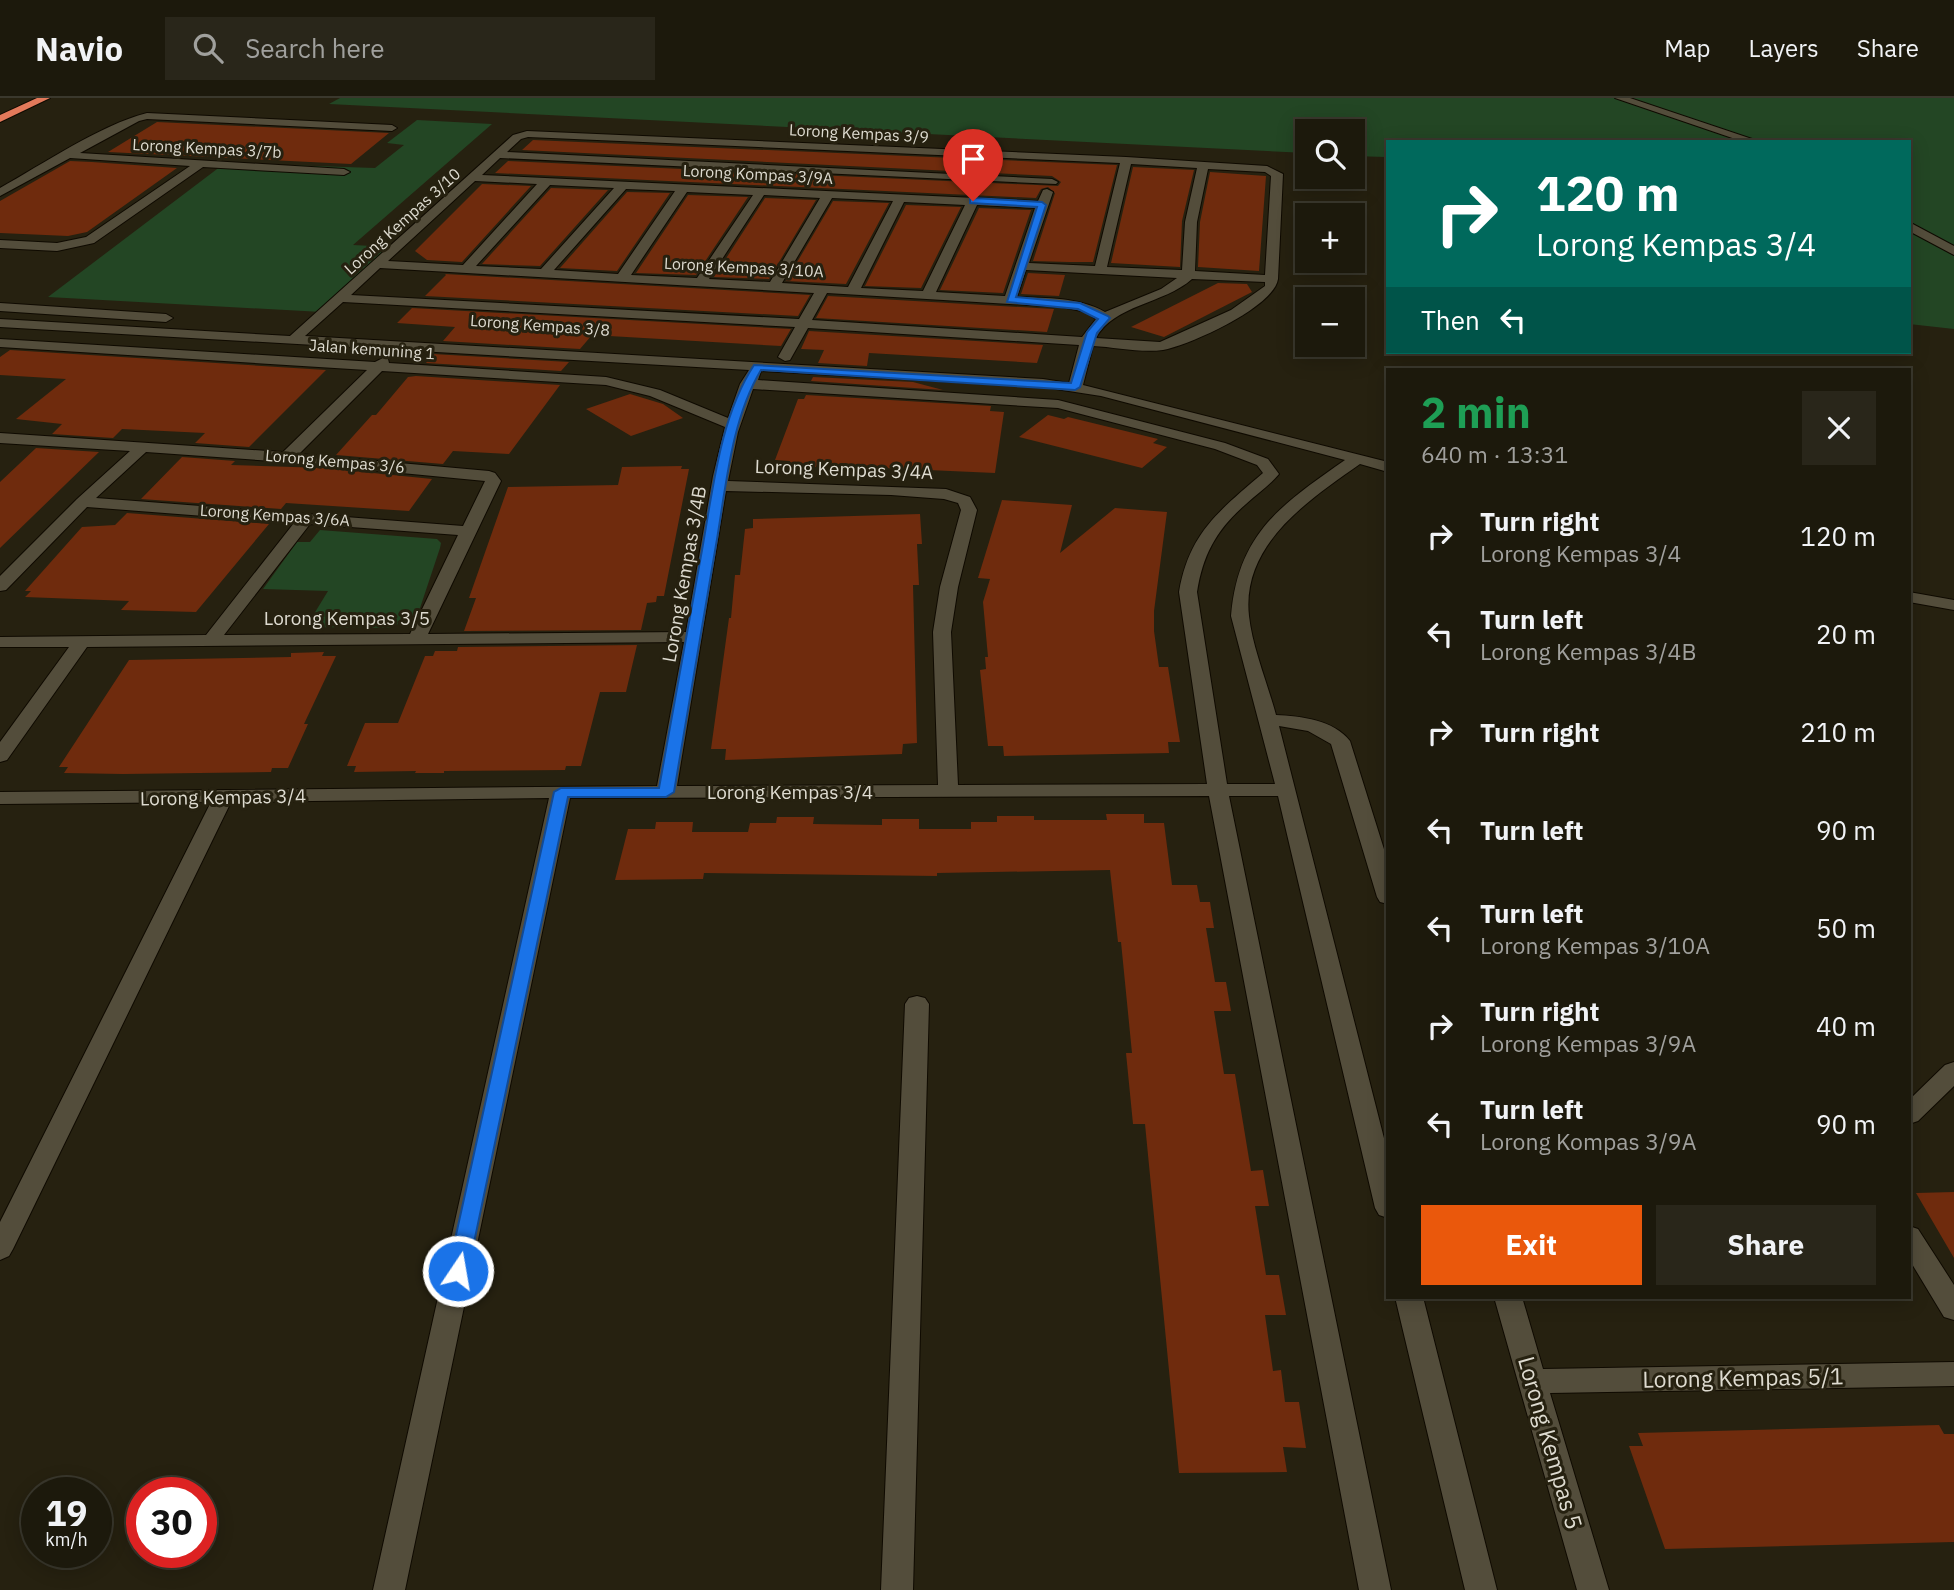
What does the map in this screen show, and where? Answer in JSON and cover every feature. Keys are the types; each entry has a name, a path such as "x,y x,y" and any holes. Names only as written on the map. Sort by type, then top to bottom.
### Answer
{"highway":[{"path":"0,108 23,98"},
{"path":"0,120 45,98"}],"street":[{"path":"1620,98 1750,140"},
{"path":"0,193 135,119 156,116 392,128"},
{"name":"Lorong Kempas 3/9","path":"534,133 1267,169 1277,174 1272,279"},
{"name":"Lorong Kempas 3/10","path":"293,340 517,136 534,133"},
{"path":"764,168 782,145"},
{"name":"Lorong Kempas 3/7b","path":"67,155 344,172"},
{"path":"497,155 1052,182"},
{"path":"1010,299 1042,205 1064,158"},
{"path":"1100,271 1126,160"},
{"path":"0,244 57,247 90,240 200,164"},
{"path":"1077,380 1097,325 1105,318 1170,291 1188,275 1191,222 1203,166"},
{"name":"Lorong Kompas 3/9A","path":"473,178 1042,205"},
{"path":"467,268 547,181"},
{"path":"545,273 623,185"},
{"path":"622,278 684,187"},
{"path":"701,282 762,190"},
{"path":"774,286 829,194"},
{"path":"853,290 901,197"},
{"path":"928,295 973,201"},
{"path":"1911,227 1954,251"},
{"name":"Lorong Kempas 3/10A","path":"378,264 622,278 627,295 701,282 1010,299 1080,306 1105,318"},
{"path":"342,298 627,295 803,324 1089,341 1145,347 1175,342 1263,297 1271,286 1272,279 1023,266"},
{"path":"785,357 823,289"},
{"name":"Lorong Kempas 3/8","path":"0,307 785,357 1077,380"},
{"path":"0,323 758,367 1077,380 1386,466"},
{"name":"Jalan kemuning 1","path":"0,343 637,385 734,426"},
{"path":"287,457 399,345"},
{"name":"Lorong Kempas 3/4B","path":"666,792 720,486 747,384 758,367"},
{"path":"747,384 1058,404 1220,446 1263,462 1271,474 1201,540 1190,572 1188,592 1218,790 1376,1590"},
{"name":"Lorong Kempas 3/6","path":"0,438 287,457 489,476 493,481 417,638"},
{"path":"0,586 142,447"},
{"path":"1357,459 1290,507 1261,540 1247,566 1240,596 1240,616 1287,790 1386,1200"},
{"name":"Lorong Kempas 3/4A","path":"720,486 891,490 946,494 964,500 969,510 949,587 942,632 948,791"},
{"name":"Lorong Kempas 3/6A","path":"83,502 467,531"},
{"path":"212,639 306,518"},
{"path":"1911,597 1954,606"},
{"name":"Lorong Kempas 3/5","path":"0,642 694,637"},
{"path":"0,756 82,641"},
{"path":"1268,720 1299,721 1329,732 1340,741 1386,890"},
{"name":"Lorong Kempas 3/4","path":"0,798 223,798 561,792 1287,790"},
{"path":"389,1590 561,792"},
{"path":"0,1249 223,798"},
{"path":"897,1590 917,1004"},
{"path":"1911,1113 1954,1071"},
{"path":"1911,1239 1954,1309"},
{"path":"1409,1299 1481,1590"},
{"name":"Lorong Kempas 5","path":"1509,1299 1593,1590"},
{"name":"Lorong Kempas 5/1","path":"1533,1381 1954,1374"}],"green space":[{"path":"340,98 1954,98 1954,329 1911,324 1911,140 1386,140 1386,163 1385,157 1365,156 1365,119 1295,119 1295,152 329,104"},
{"path":"417,120 492,124 353,245 392,247 322,312 48,297 225,163 375,168 404,145 387,143"},
{"path":"320,530 437,539 441,543 440,548 418,614 390,628 306,627 328,591 263,589 297,542 310,542"}],"building":[{"path":"157,122 389,133 351,164 108,152"},
{"path":"533,140 1117,165 1093,262 1033,261 1055,193 1048,187 1041,189 1036,198 495,173 508,161 1058,186 1061,182 1052,176 522,150"},
{"path":"70,161 177,168 87,232 68,236 0,233 0,201"},
{"path":"1133,167 1194,170 1182,221 1180,267 1111,263"},
{"path":"1210,172 1266,176 1259,271 1198,267 1200,222"},
{"path":"482,184 531,186 462,262 427,260 415,251"},
{"path":"551,188 608,190 540,266 482,264"},
{"path":"627,192 670,193 617,271 560,268"},
{"path":"688,195 748,197 696,275 636,273"},
{"path":"765,198 816,200 769,279 714,277"},
{"path":"833,201 889,203 846,284 786,281"},
{"path":"906,205 961,207 921,288 865,286"},
{"path":"979,208 1031,210 1003,293 940,290"},
{"path":"1028,273 1065,275 1059,296 1021,294"},
{"path":"446,275 810,295 798,316 425,296"},
{"path":"1218,283 1247,284 1252,292 1164,337 1131,327"},
{"path":"828,296 1054,309 1047,332 816,318"},
{"path":"412,308 791,329 781,346 592,335 580,349 443,341 455,327 397,323"},
{"path":"809,331 1043,345 1037,363 869,353 867,366 818,363 824,350 801,349"},
{"path":"10,350 326,370 249,447 195,443 205,433 122,429 113,438 52,434 62,424 16,419 66,379 0,375 0,357"},
{"path":"433,354 569,362 561,371 426,363"},
{"path":"408,377 560,385 509,454 453,451 443,464 336,455 372,415 376,415"},
{"path":"813,377 913,382 943,390 811,381"},
{"path":"630,394 663,404 683,418 631,436 586,409"},
{"path":"806,395 991,406 990,411 1004,412 995,473 788,466 790,461 775,460 798,399 804,399"},
{"path":"1048,415 1064,419 1068,417 1158,439 1153,443 1167,447 1142,468 1019,437"},
{"path":"36,448 99,452 0,548 0,482"},
{"path":"182,457 235,461 231,465 324,468 432,479 409,511 286,503 281,509 141,499"},
{"path":"682,466 681,469 689,469 664,596 657,596 656,602 647,603 641,630 464,631 476,598 469,598 508,487 618,485 622,467"},
{"path":"1002,500 1072,505 1060,553 1115,508 1167,512 1154,611 1154,631 1159,667 1168,667 1180,742 1168,742 1169,753 1004,756 1003,746 988,746 980,670 986,669 985,657 988,657 983,602 990,579 978,578"},
{"path":"127,513 269,524 196,612 121,610 129,601 25,597 31,591 25,591 82,527 115,525"},
{"path":"920,514 922,544 917,544 919,585 913,585 917,743 903,744 902,754 725,760 726,749 711,749 735,575 740,575 745,529 753,528 753,519"},
{"path":"637,645 626,692 600,692 581,766 566,766 565,770 415,773 416,771 354,772 356,766 347,766 365,723 398,723 425,656 433,656 435,651 457,651 458,647"},
{"path":"324,652 322,656 336,656 304,724 308,724 288,768 272,768 271,772 123,774 64,773 68,767 59,767 129,660 291,657 291,653"},
{"path":"1106,814 1144,814 1144,823 1164,823 1172,885 1197,885 1200,902 1210,902 1214,928 1206,928 1215,982 1226,982 1231,1011 1214,1011 1224,1074 1235,1074 1251,1171 1263,1170 1269,1206 1255,1206 1266,1275 1279,1275 1286,1315 1265,1315 1273,1371 1281,1370 1285,1402 1299,1402 1306,1448 1283,1447 1287,1472 1179,1473 1145,1124 1133,1124 1126,1053 1132,1053 1121,942 1118,942 1110,870 937,873 937,876 704,873 703,879 615,880 628,829 655,829 656,822 693,822 692,832 748,832 750,823 776,823 777,817 814,817 813,824 882,825 882,819 919,819 919,829 971,829 971,822 997,822 997,816 1034,816 1034,820 1107,820"},
{"path":"1954,1192 1954,1258 1916,1193"},
{"path":"1939,1425 1944,1434 1954,1434 1954,1542 1665,1549 1629,1446 1643,1446 1638,1433"}],"route":[{"path":"458,1271 561,792 666,792 720,486 747,384 758,367 1075,387 1092,332 1105,318 1080,306 1010,299 1042,205 973,201"}]}
